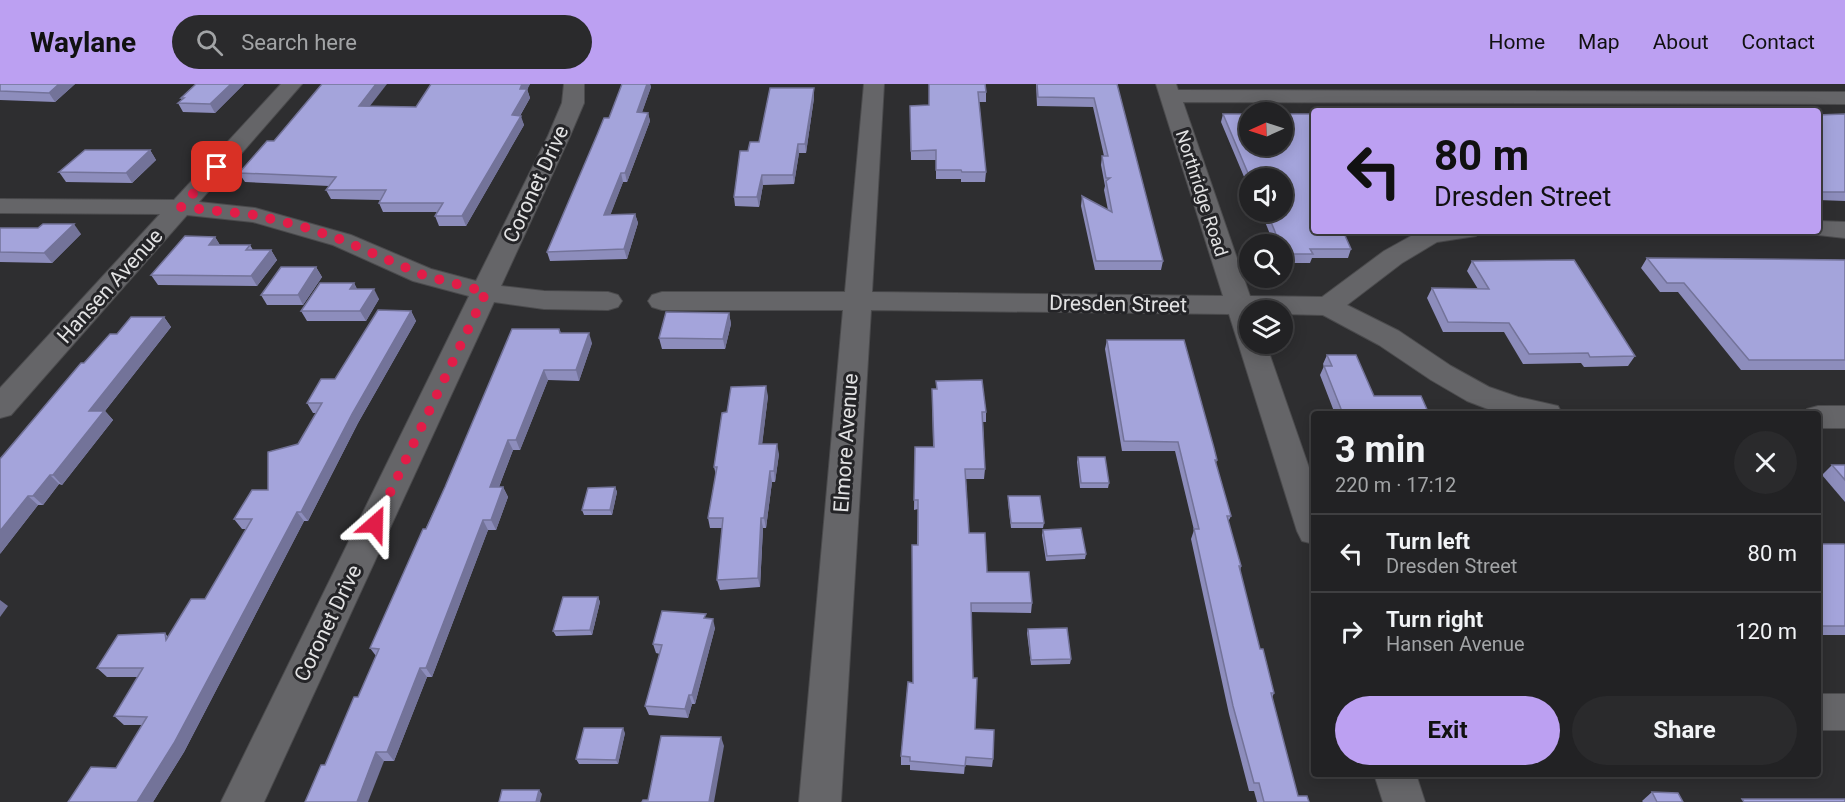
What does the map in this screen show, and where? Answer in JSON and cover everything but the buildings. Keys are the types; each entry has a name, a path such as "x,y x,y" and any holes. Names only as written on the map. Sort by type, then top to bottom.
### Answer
{"street":[{"name":"Hansen Avenue","path":"0,407 292,84"},
{"name":"Coronet Drive","path":"242,802 564,125 573,103 574,84"},
{"name":"Elmore Avenue","path":"820,802 874,84"},
{"path":"1168,90 1845,98"},
{"name":"Northridge Road","path":"1168,90 1239,305"},
{"path":"0,206 181,207 255,215 304,227 342,240 423,275 486,292 544,300 608,302"},
{"path":"1821,230 1845,230"},
{"path":"1328,306 1393,257 1431,235 1440,234"},
{"name":"Dresden Street","path":"662,301 857,300 1239,305"},
{"name":"Dresden Street","path":"1293,306 1328,306 1389,338 1441,373 1478,394 1513,407 1532,411"},
{"path":"1255,354 1311,522"},
{"path":"1821,417 1845,417"},
{"path":"1821,712 1845,712"},
{"path":"1396,777 1404,802"}],"route":[{"path":"217,167 181,207 255,215 304,227 342,240 423,275 486,292 375,524"}]}
